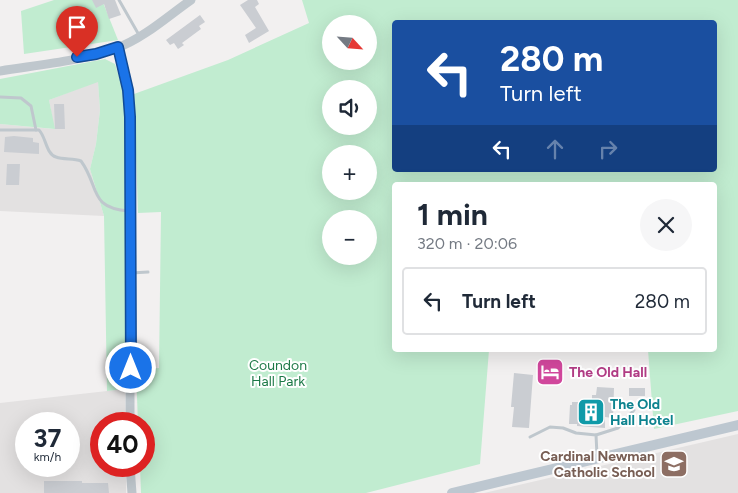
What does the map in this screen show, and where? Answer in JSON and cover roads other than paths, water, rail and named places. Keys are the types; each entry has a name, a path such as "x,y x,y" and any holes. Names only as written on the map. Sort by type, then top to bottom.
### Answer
{"main road":[{"path":"452,493 738,425"}],"street":[{"path":"0,71 96,54 118,47 139,36 191,0"},
{"path":"118,47 128,90 130,117 130,412"},
{"path":"131,477 132,493"}],"lane":[{"path":"119,0 139,36"},
{"path":"0,97 21,98 31,106 36,130"},
{"path":"0,129 39,130 44,134 52,154 56,157 81,161 99,200 117,210 130,211"},
{"path":"131,272 148,272"},
{"path":"130,361 147,359"},
{"path":"530,437 550,427 596,435 618,428 634,410"},
{"path":"596,435 598,458"}],"place":[{"name":"The Old Hall","path":"550,372"},
{"name":"The Old Hall Hotel","path":"591,412"},
{"name":"Cardinal Newman Catholic School","path":"674,464"}],"park label":[{"name":"Coundon Hall Park","path":"278,374"}]}
